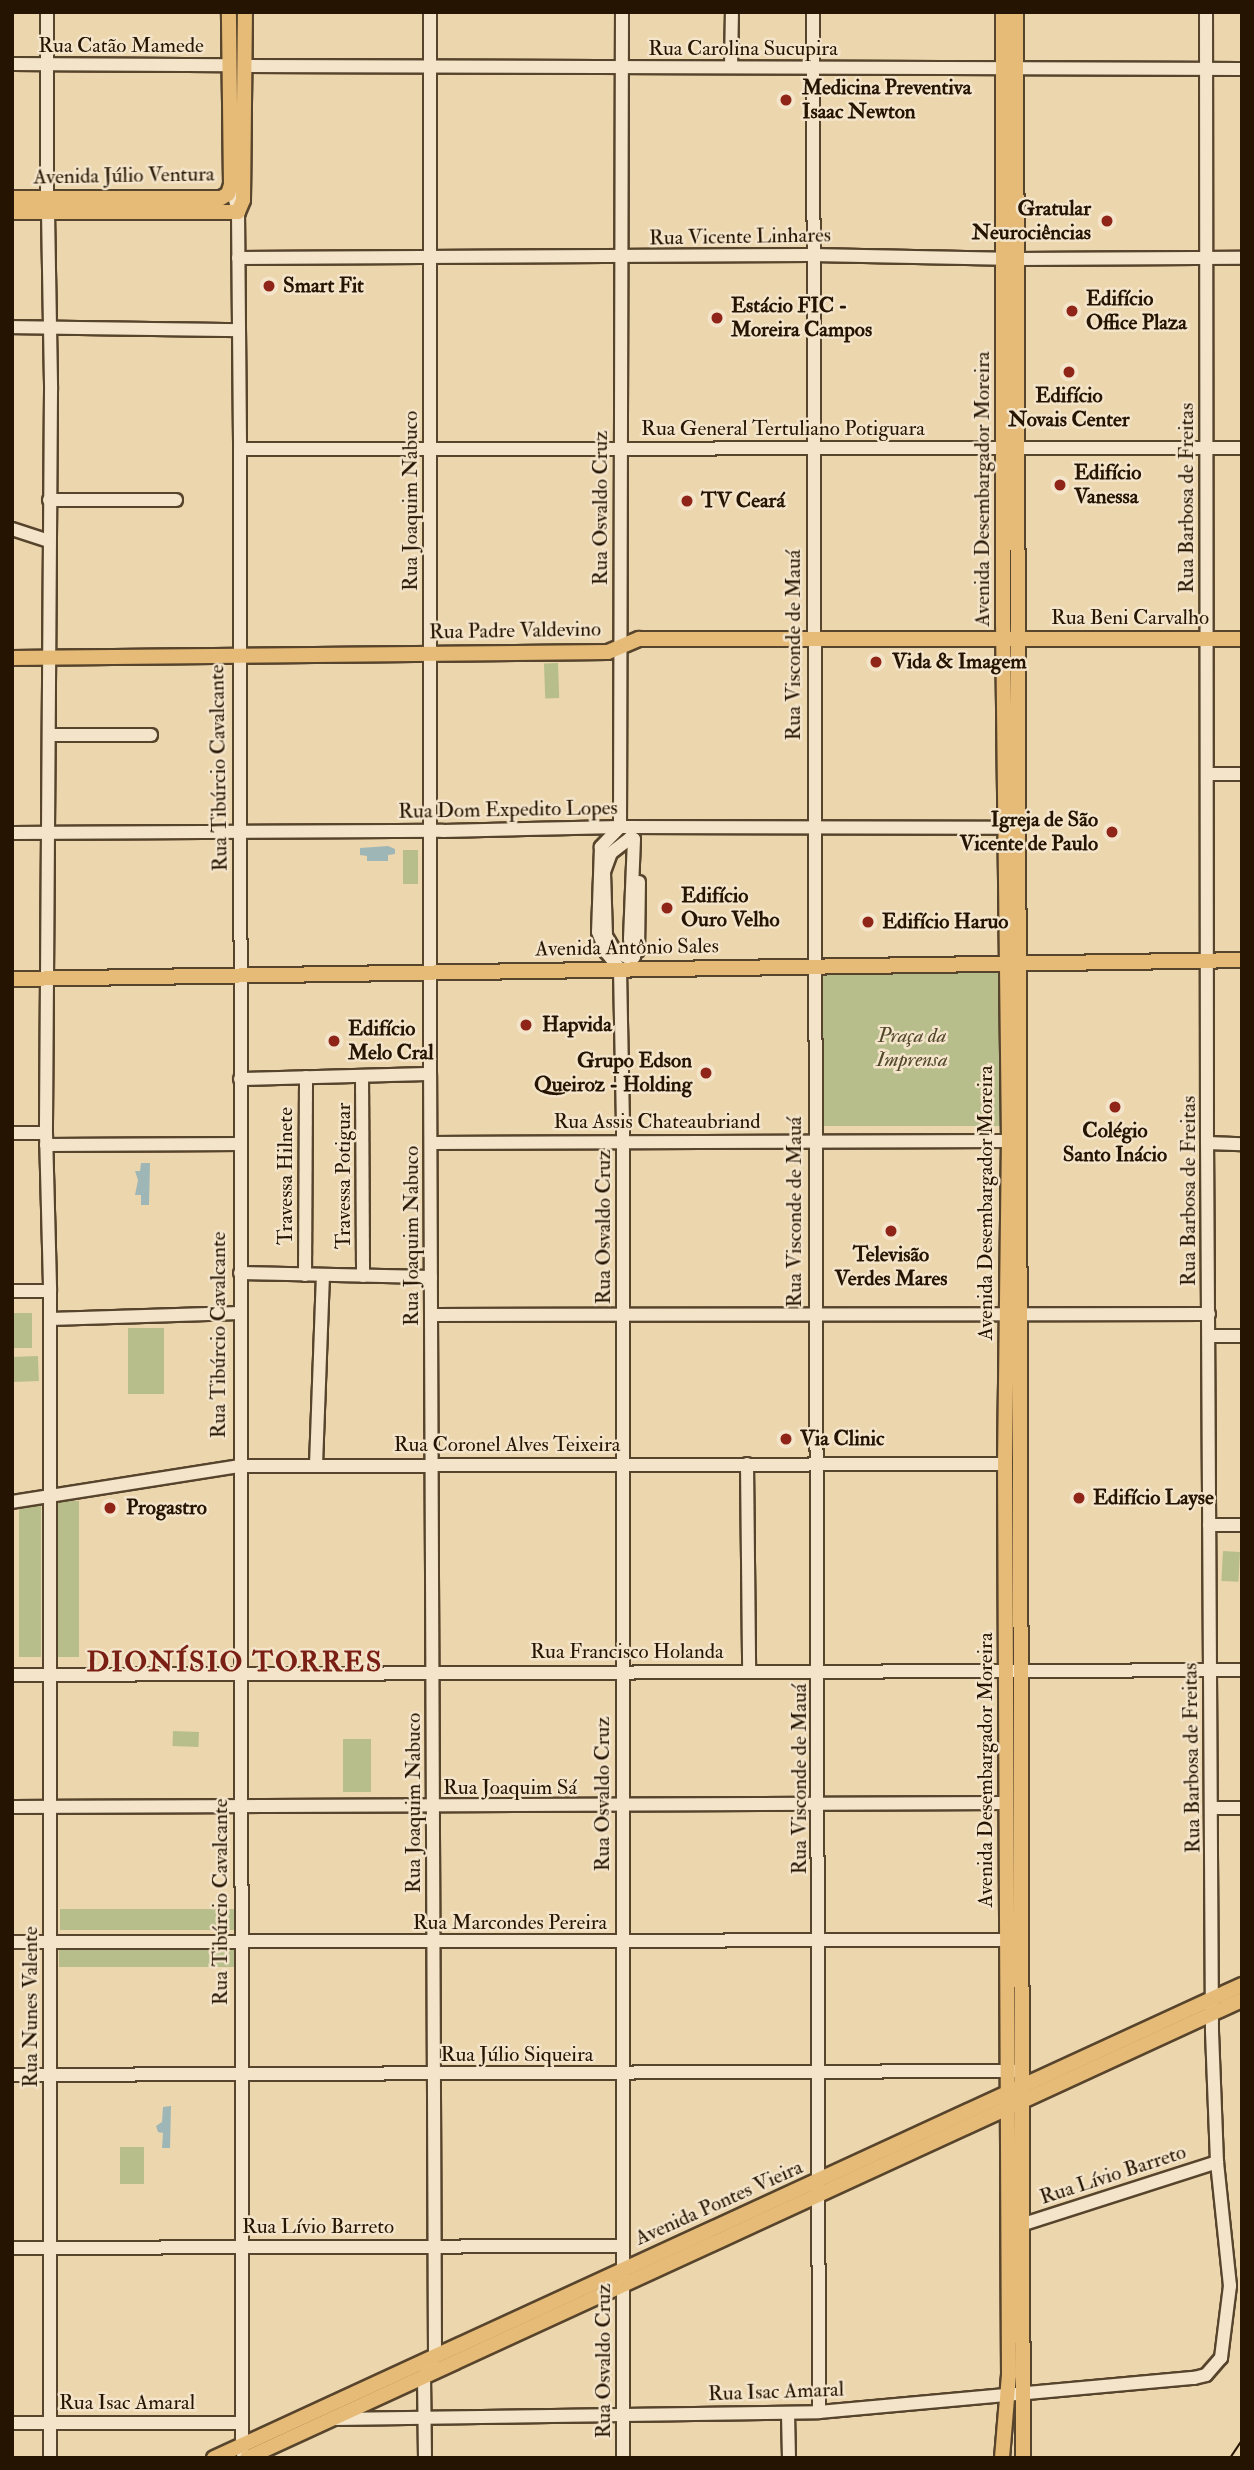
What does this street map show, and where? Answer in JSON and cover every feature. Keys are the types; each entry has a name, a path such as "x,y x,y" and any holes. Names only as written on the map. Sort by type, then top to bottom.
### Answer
{"main road":[{"name":"Rua Tibúrcio Cavalcante","path":"229,12 231,186"},
{"name":"Rua Tibúrcio Cavalcante","path":"238,212 243,200 245,12"},
{"name":"Avenida Desembargador Moreira","path":"1002,2458 1009,2375 1014,2098 1011,258 1009,68 1003,12"},
{"name":"Avenida Desembargador Moreira","path":"1009,68 1016,12"},
{"name":"Avenida Júlio Ventura","path":"12,212 48,205 220,198 228,194 231,186"},
{"name":"Avenida Júlio Ventura","path":"12,198 48,205 238,212"},
{"name":"Avenida Desembargador Moreira","path":"1011,638 1005,828 1014,962 1009,1140 1014,1314 1006,1464 1013,1671 1007,1803 1008,1941 1014,2071"},
{"name":"Rua Padre Valdevino","path":"12,658 607,652 639,639 1011,638"},
{"name":"Rua Beni Carvalho","path":"1011,638 1242,639"},
{"name":"Avenida Antônio Sales","path":"12,979 620,970 636,963 814,967 1242,960"},
{"name":"Avenida Pontes Vieira","path":"1014,2098 1242,1985"},
{"name":"Avenida Pontes Vieira","path":"214,2458 243,2454 333,2419 623,2285 818,2188 1014,2098 1242,2000"},
{"name":"Avenida Desembargador Moreira","path":"1014,2098 1021,2225 1025,2392 1023,2458"},
{"name":"Avenida Pontes Vieira","path":"243,2454 435,2355 623,2269 818,2188"}],"street":[{"name":"Rua Nunes Valente","path":"47,12 50,658 46,1139 50,1291 50,2458"},
{"name":"Rua Joaquim Nabuco","path":"425,2458 424,2377 435,2355 429,1074 432,448 430,12"},
{"name":"Rua Osvaldo Cruz","path":"620,827 622,12"},
{"path":"732,12 732,68"},
{"name":"Rua Visconde de Mauá","path":"813,12 814,1142 820,1941 819,2412"},
{"name":"Rua Barbosa de Freitas","path":"1206,12 1209,961 1207,1143 1213,2014 1217,2162 1236,2285 1224,2347 1216,2366"},
{"name":"Rua Catão Mamede","path":"12,64 230,65"},
{"name":"Rua Carolina Sucupira","path":"245,66 623,69 1242,68"},
{"name":"Rua Tibúrcio Cavalcante","path":"231,186 238,212 240,449 239,1466 243,1807 243,2454"},
{"name":"Rua Vicente Linhares","path":"237,258 812,255 1242,258"},
{"path":"12,327 238,330"},
{"name":"Rua General Tertuliano Potiguara","path":"240,449 1242,448"},
{"path":"49,500 176,500"},
{"path":"12,529 48,541"},
{"path":"49,735 151,735"},
{"path":"1208,774 1242,774"},
{"path":"620,827 601,847 598,932 606,952 620,970"},
{"name":"Rua Dom Expedito Lopes","path":"12,833 241,833 620,827 1005,828"},
{"path":"636,963 640,827"},
{"path":"631,838 634,839 630,939 636,963 615,951 605,932 604,872 607,860 615,848 631,838"},
{"name":"Rua Osvaldo Cruz","path":"620,970 624,1140 621,1807 623,2458"},
{"path":"240,1079 429,1074"},
{"name":"Travessa Potiguar","path":"362,1076 363,1276"},
{"name":"Travessa Hilnete","path":"305,1275 306,1077"},
{"path":"12,1133 46,1139 240,1144"},
{"name":"Rua Assis Chateaubriand","path":"431,1143 1009,1140"},
{"path":"1207,1143 1242,1144"},
{"path":"240,1273 431,1278"},
{"path":"316,1465 323,1275"},
{"path":"12,1291 50,1291"},
{"path":"50,1319 240,1313"},
{"path":"432,1315 1209,1314"},
{"path":"1210,1336 1242,1336"},
{"path":"747,1464 749,1671"},
{"name":"Rua Coronel Alves Teixeira","path":"12,1502 239,1466 1006,1464"},
{"path":"1209,1525 1242,1525"},
{"name":"Rua Francisco Holanda","path":"12,1675 433,1674 622,1670 1242,1670"},
{"name":"Rua Joaquim Sá","path":"12,1807 433,1808 1007,1803"},
{"path":"1212,1808 1242,1808"},
{"name":"Rua Marcondes Pereira","path":"12,1942 1008,1941"},
{"name":"Rua Júlio Siqueira","path":"12,2075 818,2074 1014,2071"},
{"name":"Rua Lívio Barreto","path":"1021,2225 1217,2162"},
{"name":"Rua Lívio Barreto","path":"12,2248 623,2246"},
{"name":"Rua Isac Amaral","path":"333,2419 788,2414 1194,2378 1206,2375 1216,2366"},
{"path":"788,2414 789,2458"},
{"name":"Rua Isac Amaral","path":"12,2423 241,2423"}],"green space":[{"path":"544,663 558,663 559,698 545,698"},
{"path":"403,850 418,850 418,884 403,884"},
{"name":"Praça da Imprensa","path":"822,969 1002,969 1002,1126 822,1126"},
{"path":"12,1313 32,1313 32,1348 12,1348"},
{"path":"128,1328 164,1328 164,1394 128,1394"},
{"path":"38,1356 39,1381 13,1382 12,1357"},
{"path":"57,1501 79,1501 79,1657 57,1657"},
{"path":"19,1502 41,1502 41,1657 19,1657"},
{"path":"1223,1551 1240,1552 1238,1582 1221,1581"},
{"path":"173,1731 199,1732 198,1747 172,1746"},
{"path":"343,1739 371,1739 371,1792 343,1792"},
{"path":"60,1909 235,1909 235,1930 60,1930"},
{"path":"59,1946 235,1946 235,1967 59,1967"},
{"path":"120,2147 144,2147 144,2184 120,2184"}],"water":[{"path":"388,846 395,849 395,854 388,855 388,861 367,861 367,856 360,855 360,848"},
{"path":"141,1163 150,1163 149,1205 141,1205 141,1195 135,1195 138,1180 135,1171 140,1171"},
{"path":"171,2106 170,2148 162,2148 163,2133 158,2132 156,2126 162,2122 163,2107"}],"tram line":[{"path":"1230,2458 1242,2440"}],"place":[{"name":"Medicina Preventiva Isaac Newton","path":"786,100"},
{"name":"Gratular Neurociências","path":"1107,221"},
{"name":"Smart Fit","path":"269,286"},
{"name":"Edifício Office Plaza","path":"1072,311"},
{"name":"Estácio FIC - Moreira Campos","path":"717,318"},
{"name":"Edifício Novais Center","path":"1069,372"},
{"name":"Edifício Vanessa","path":"1060,485"},
{"name":"TV Ceará","path":"687,501"},
{"name":"Vida & Imagem","path":"876,662"},
{"name":"Igreja de São Vicente de Paulo","path":"1112,832"},
{"name":"Edifício Ouro Velho","path":"667,908"},
{"name":"Edifício Haruo","path":"868,922"},
{"name":"Hapvida","path":"526,1025"},
{"name":"Edifício Melo Cral","path":"334,1041"},
{"name":"Grupo Edson Queiroz - Holding","path":"706,1073"},
{"name":"Colégio Santo Inácio","path":"1115,1107"},
{"name":"Televisão Verdes Mares","path":"891,1231"},
{"name":"Via Clinic","path":"786,1439"},
{"name":"Edifício Layse","path":"1079,1498"},
{"name":"Progastro","path":"110,1508"}],"district":[{"name":"DIONÍSIO TORRES","path":"235,1663"}]}
